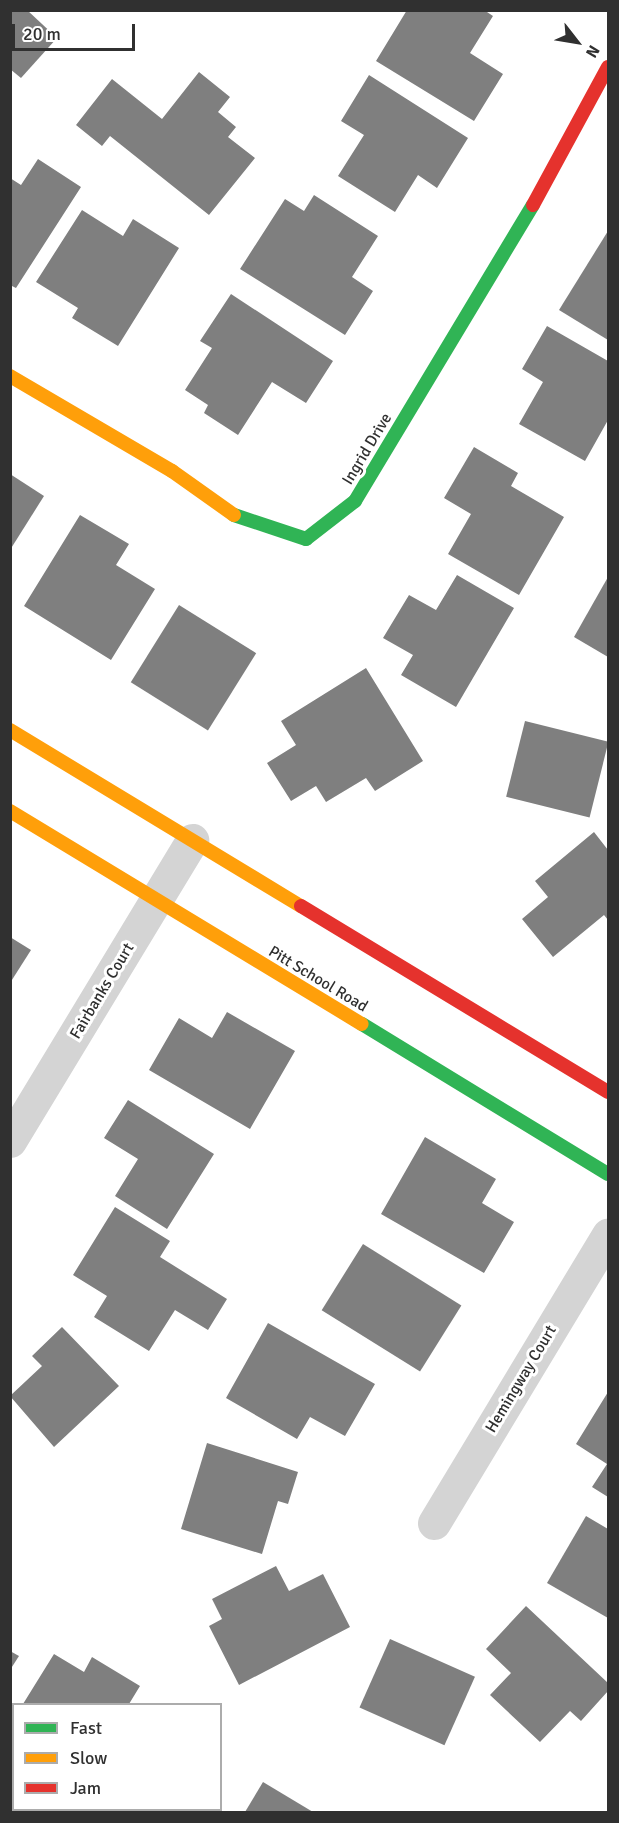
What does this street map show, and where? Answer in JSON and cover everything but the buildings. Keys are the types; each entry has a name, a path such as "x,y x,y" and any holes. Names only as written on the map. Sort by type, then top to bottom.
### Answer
{"main road":[{"name":"Ingrid Drive","path":"10,376 172,471 243,521 306,539 355,501 562,156 609,67"},
{"path":"10,730 609,1092"},
{"name":"Pitt School Road","path":"10,811 609,1174"}],"street":[{"name":"Fairbanks Court","path":"10,1141 192,840"},
{"name":"Hemingway Court","path":"434,1523 609,1234"}],"traffic: fast":[{"path":"234,515 306,539 355,501 533,205"},
{"path":"362,1024 608,1174"}],"traffic: slow":[{"path":"10,376 172,471 234,515"},
{"path":"10,730 301,906"},
{"path":"10,811 362,1024"}],"traffic: jam":[{"path":"533,205 608,67"},
{"path":"301,906 608,1092"}]}
